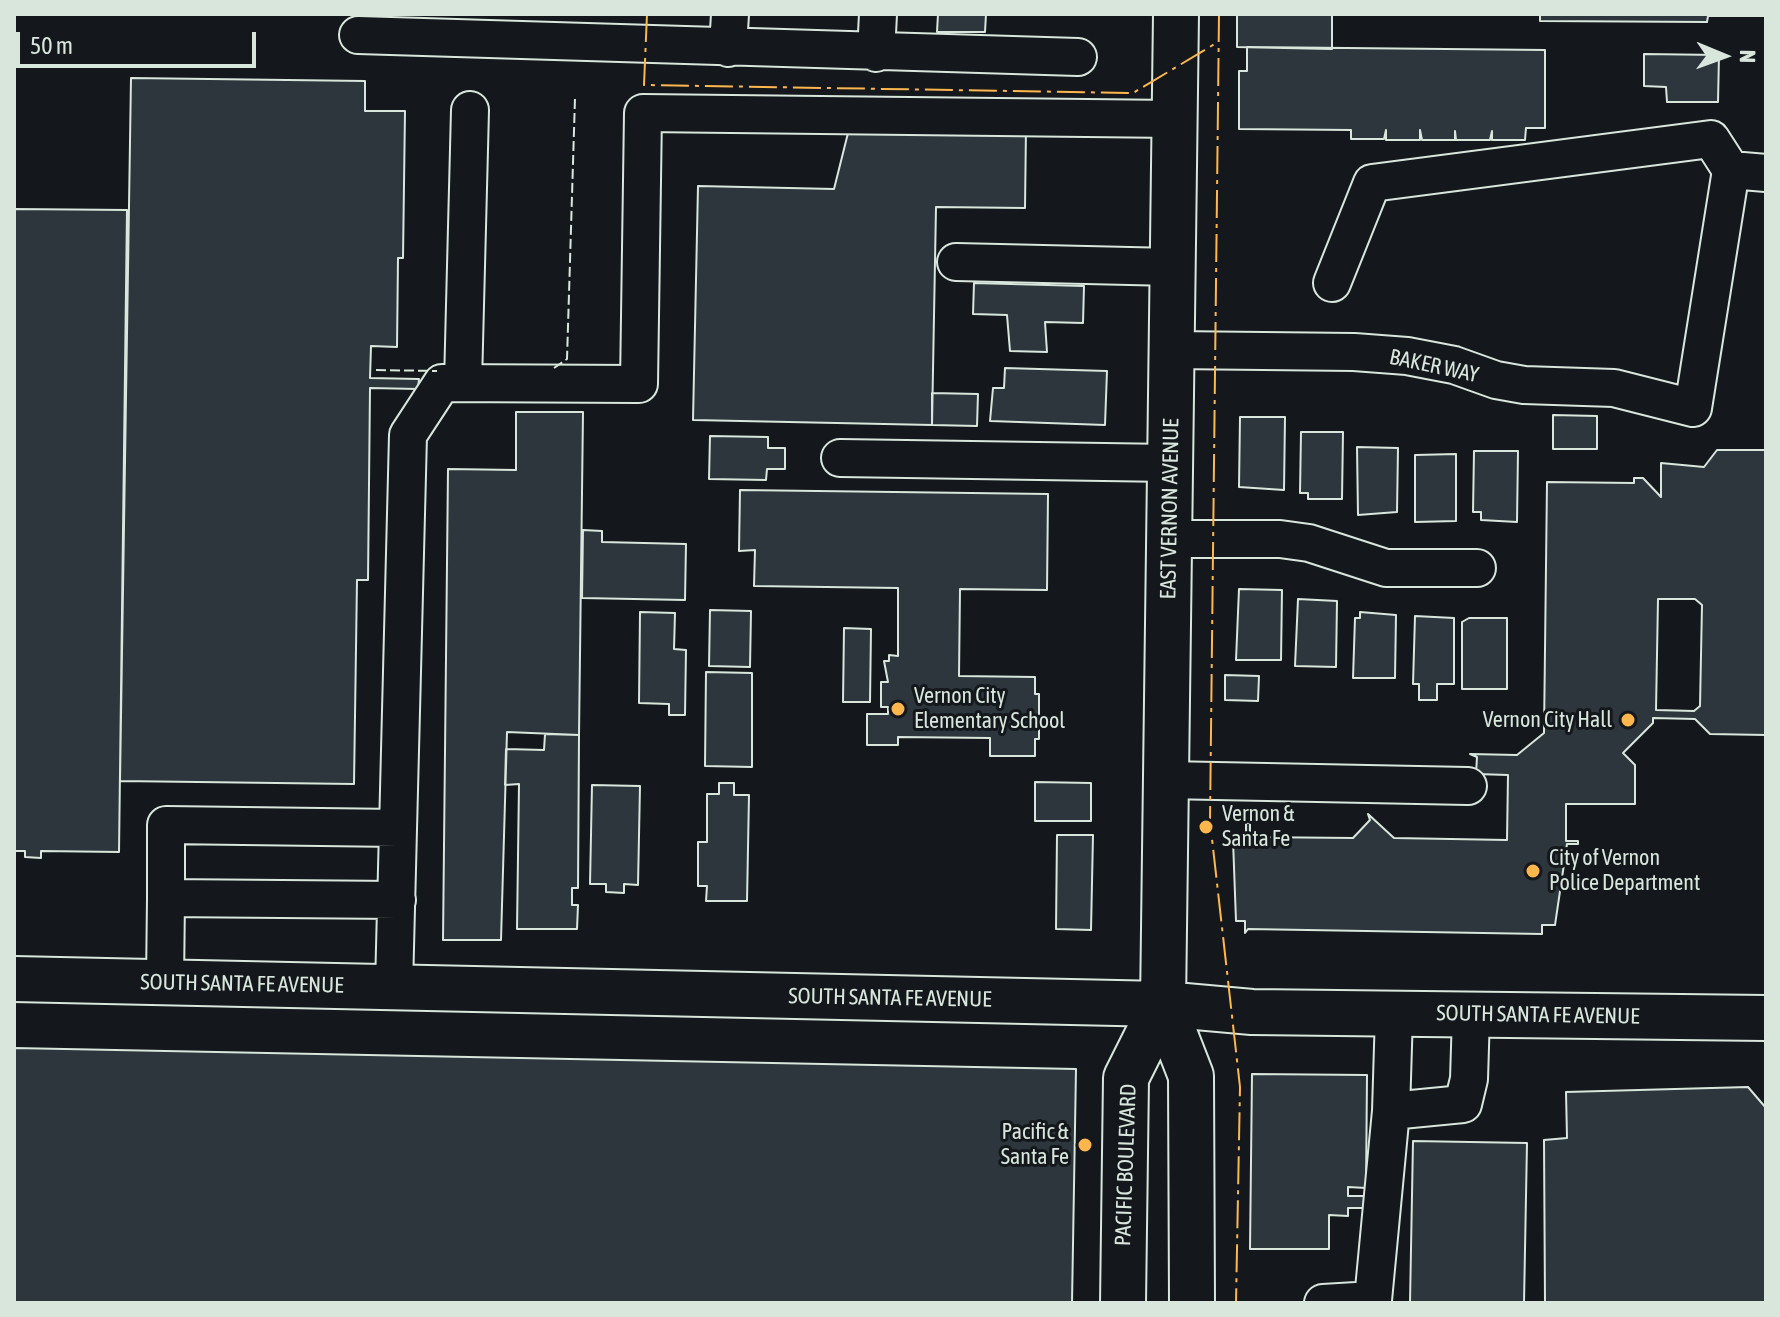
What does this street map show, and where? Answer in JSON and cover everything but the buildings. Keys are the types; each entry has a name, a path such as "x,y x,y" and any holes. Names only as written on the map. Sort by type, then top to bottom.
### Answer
{"main road":[{"name":"EAST VERNON AVENUE","path":"1163,1004 1176,14"},
{"name":"SOUTH SANTA FE AVENUE","path":"14,979 1163,1004 1252,1012 1766,1018"},
{"name":"PACIFIC BOULEVARD","path":"1123,1303 1126,1078 1163,1004"},
{"path":"1163,1004 1191,1076 1192,1303"}],"street":[{"path":"876,53 878,14"},
{"path":"358,35 729,31 876,53 1078,57"},
{"path":"463,383 470,110"},
{"path":"394,987 408,435 442,383 639,384 643,113 1175,119"},
{"path":"1332,283 1372,183 1711,139 1748,171"},
{"name":"BAKER WAY","path":"1172,350 1354,352 1407,356 1454,365 1496,380 1524,385 1614,388 1693,408 1748,171"},
{"path":"956,262 1173,267"},
{"path":"840,458 1170,463"},
{"path":"1169,539 1280,539 1309,543 1386,568 1477,568"},
{"path":"1166,780 1468,786"},
{"path":"165,982 166,825 398,828"},
{"path":"166,898 397,900"},
{"path":"1340,1302 1373,1300 1391,1111 1394,1014"},
{"path":"1391,1111 1463,1104 1469,1079 1471,1015"}],"fence":[{"path":"554,368 567,359 575,98"},
{"path":"376,370 437,371"}],"power":[{"path":"647,14 644,85 1133,93 1218,42"},
{"path":"1219,14 1210,821 1240,1087 1236,1303"}],"place":[{"name":"Vernon City Elementary School","path":"898,709"},
{"name":"Vernon City Hall","path":"1628,720"},
{"name":"Vernon & Santa Fe","path":"1206,827"},
{"name":"City of Vernon Police Department","path":"1533,871"},
{"name":"Pacific & Santa Fe","path":"1085,1145"}]}
